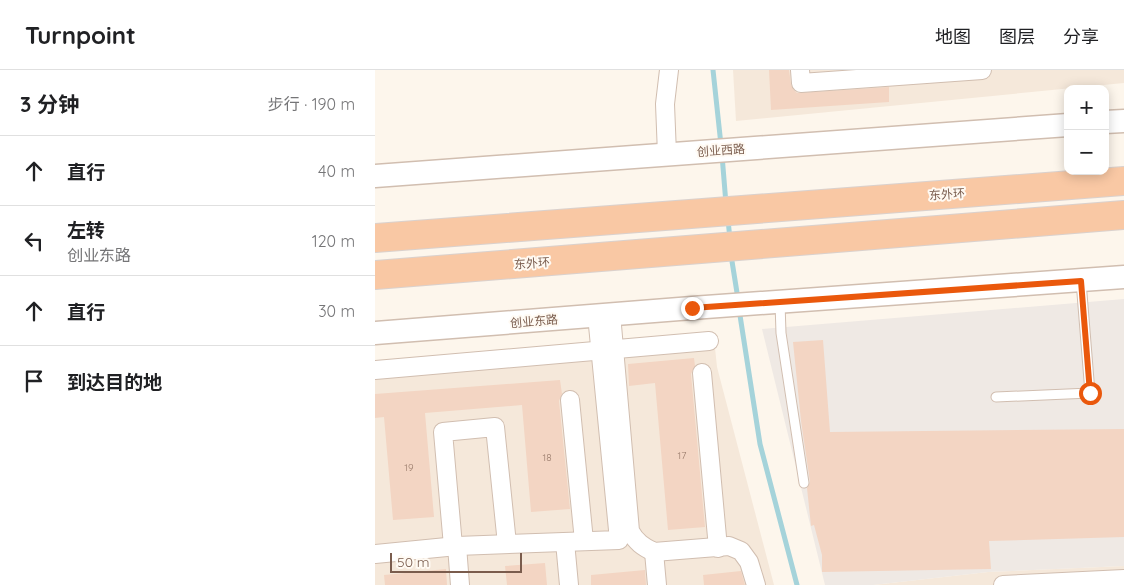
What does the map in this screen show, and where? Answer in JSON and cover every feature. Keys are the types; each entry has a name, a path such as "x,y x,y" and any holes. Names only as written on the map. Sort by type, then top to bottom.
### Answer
{"highway":[{"name":"东外环","path":"375,238 1124,181"},
{"name":"东外环","path":"375,275 1124,215"}],"street":[{"path":"667,154 665,104 669,70"},
{"path":"800,70 801,83 902,73 982,70"},
{"path":"1109,122 1124,121"},
{"name":"创业西路","path":"375,176 1064,125"},
{"path":"778,302 1124,277"},
{"name":"创业东路","path":"375,333 778,302"},
{"path":"604,315 630,531 627,540"},
{"path":"375,370 709,341"},
{"path":"702,373 718,548"},
{"path":"570,400 584,541"},
{"path":"461,585 443,432 495,427 507,544"},
{"path":"375,554 455,546 627,540 654,552 729,546 741,551 749,562 756,585"},
{"path":"565,542 569,585"},
{"path":"654,552 657,585"},
{"path":"1003,585 1103,582 1124,579"}],"lane":[{"path":"996,397 1090,393 1081,281"},
{"path":"778,302 804,483"}],"shaded area":[{"path":"733,70 1124,70 1124,83 1064,85 1064,89 736,121"},
{"path":"1124,299 1124,566 988,572 873,585 825,585 762,329"},
{"path":"715,348 717,367 774,585 375,585 375,379"},
{"path":"1124,566 1124,585 873,585 988,572"}],"building":[{"path":"769,70 789,70 791,84 797,93 889,87 889,102 771,110"},
{"path":"823,340 830,432 1124,429 1124,537 989,541 991,569 822,572 822,555 814,525 811,526 807,488 810,482 801,421 793,342"},
{"path":"694,358 695,366 691,374 705,527 668,530 655,383 629,386 628,364"},
{"path":"560,380 562,394 559,401 570,509 531,512 522,405 425,413 434,517 393,520 384,417 375,418 375,394"},
{"path":"545,563 547,585 507,585 505,566"},
{"path":"446,569 447,585 385,585 384,575"},
{"path":"645,570 646,585 591,585 591,575"},
{"path":"741,571 745,585 704,585 703,575"}],"waterway":[{"path":"713,70 721,145"},
{"path":"722,155 726,204"},
{"path":"728,220 730,239"},
{"path":"731,255 738,299"},
{"path":"739,309 760,444 797,585"}],"route":[{"path":"692,308 1081,281 1090,393"}]}
